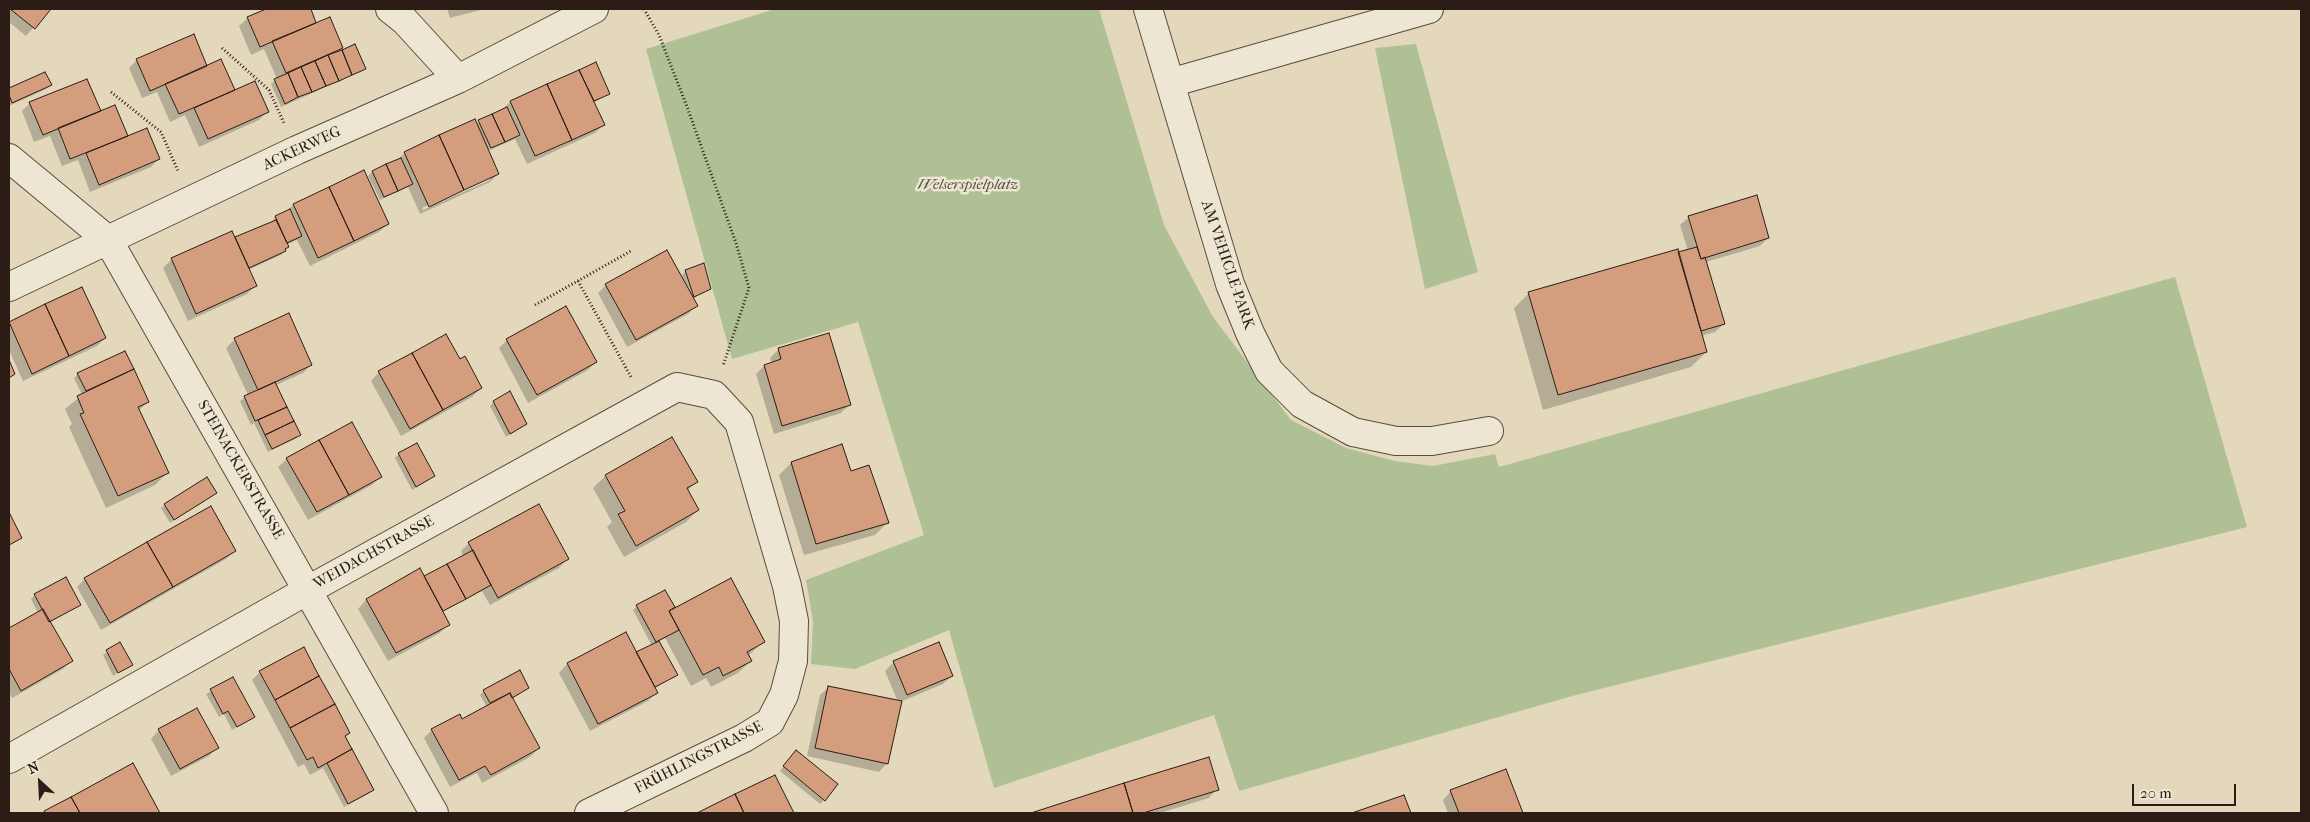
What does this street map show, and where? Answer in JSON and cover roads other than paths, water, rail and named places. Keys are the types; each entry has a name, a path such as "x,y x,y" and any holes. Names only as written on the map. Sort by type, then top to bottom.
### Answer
{"street":[{"path":"390,9 405,21 458,79"},
{"name":"ACKERWEG","path":"9,287 297,150 458,79 594,9"},
{"name":"AM VEHICLE-PARK","path":"1148,9 1230,284 1250,333 1269,371 1302,404 1353,432 1396,441 1432,441 1489,430"},
{"path":"1170,83 1429,9"},
{"name":"STEINACKERSTRASSE","path":"9,158 108,240 434,813"},
{"name":"WEIDACHSTRASSE","path":"9,759 308,590 677,387 714,396 739,422"},
{"name":"FRÜHLINGSTRASSE","path":"590,813 744,738 770,722 784,695 793,661 794,621 787,586 739,422"}],"park label":[{"name":"Welserspielplatz","path":"968,185"}]}
